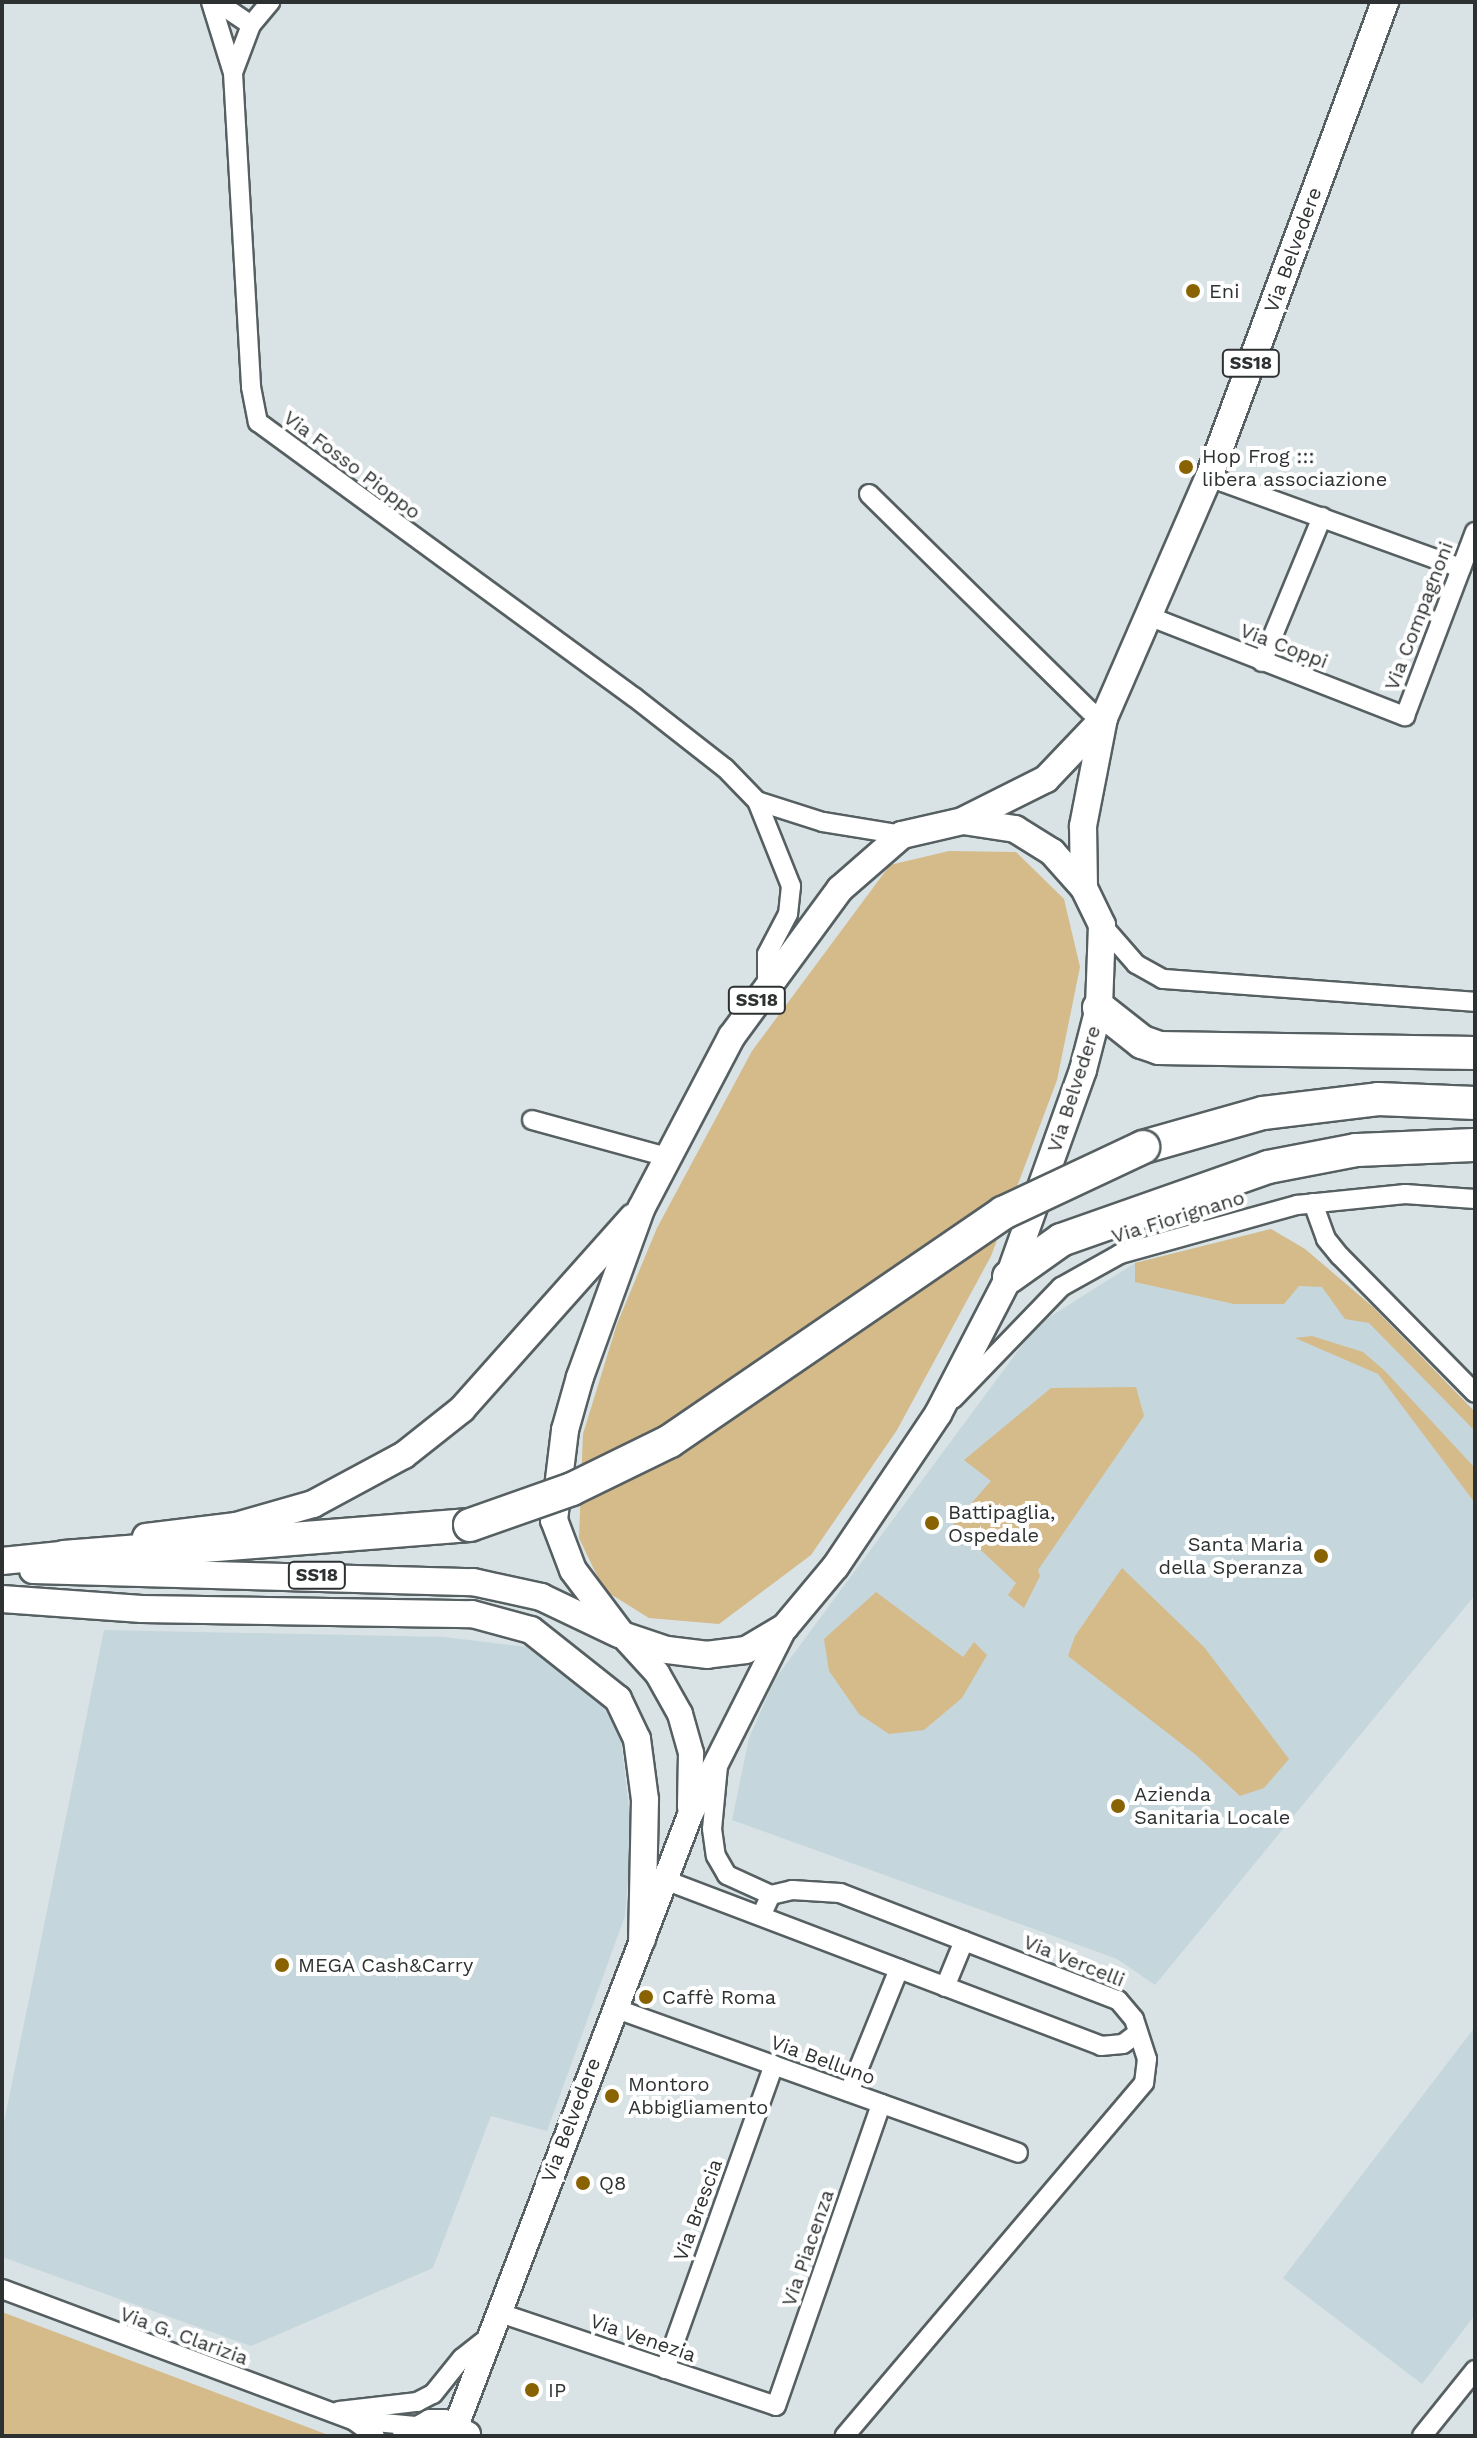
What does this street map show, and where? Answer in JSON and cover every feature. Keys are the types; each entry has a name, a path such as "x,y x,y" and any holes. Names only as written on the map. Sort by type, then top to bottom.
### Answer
{"highway":[{"path":"1099,1008 1142,1042 1159,1048 1475,1053"},
{"path":"64,1557 470,1525 572,1489 670,1441 1003,1213 1143,1147 1210,1125 1317,1106 1378,1099 1475,1103"},
{"path":"1009,1277 1061,1240 1268,1167 1356,1150 1475,1145"}],"main road":[{"name":"Via Belvedere","path":"1104,718 1209,477 1385,2"},
{"name":"SS18","path":"963,821 1046,779 1104,718"},
{"name":"SS18","path":"1084,888 1083,826 1104,718"},
{"name":"Via Belvedere","path":"463,2431 486,2339 690,1815 785,1627 835,1567 938,1414 1009,1277 1083,1070 1099,1008 1102,925 1084,888 1035,840 1015,829 963,821 902,835 840,889 732,1036 667,1157 641,1209 580,1377 565,1430 554,1520 573,1570 622,1635 657,1673 680,1714 691,1753 690,1815"},
{"name":"SS18","path":"2,1563 64,1557 159,1534 236,1526 313,1504 404,1455 462,1409 641,1209"},
{"name":"SS18","path":"2,1563 63,1575 329,1574 473,1582 541,1597 622,1635"},
{"path":"2,1599 142,1609 472,1614 531,1630 586,1668 618,1699 637,1739 645,1800 642,1939"},
{"name":"Via Belvedere","path":"622,1635 667,1650 708,1655 746,1650 785,1627"},
{"path":"411,2431 444,2422 463,2431"}],"street":[{"name":"Via Fosso Pioppo","path":"211,2 233,73 251,387 258,422 634,697 725,768 757,801"},
{"path":"217,2 251,25"},
{"path":"233,73 251,25 270,2"},
{"path":"1209,477 1461,568"},
{"path":"869,494 1090,711 1104,718"},
{"path":"1262,662 1322,517"},
{"name":"Via Compagnoni","path":"1405,716 1475,532"},
{"name":"Via Coppi","path":"1148,616 1405,716"},
{"path":"757,801 823,822 902,835"},
{"path":"757,801 777,841 791,886 788,914 767,954 767,985"},
{"path":"1102,925 1136,964 1163,979 1475,1002"},
{"path":"532,1120 667,1157"},
{"name":"Via Fiorignano","path":"938,1414 1061,1287 1120,1254 1305,1204 1405,1194 1475,1199"},
{"path":"1305,1204 1340,1256 1475,1393"},
{"path":"718,1758 712,1829 716,1856 727,1875 771,1895 761,1916"},
{"path":"665,1880 1101,2046 1123,2044 1135,2035"},
{"name":"Via Vercelli","path":"771,1895 792,1890 840,1893 1118,2000 1134,2019 1135,2035 1147,2059 1144,2083 845,2436"},
{"path":"945,1987 964,1941"},
{"path":"849,2092 899,1969"},
{"name":"Via Belluno","path":"614,2008 1018,2153"},
{"name":"Via Brescia","path":"665,2369 774,2065"},
{"name":"Via Piacenza","path":"776,2406 881,2104"},
{"name":"Via G. Clarizia","path":"2,2289 353,2420 411,2431"},
{"name":"Via Venezia","path":"497,2312 776,2406"},
{"path":"331,2412 417,2402 433,2394 462,2358 486,2339"},
{"path":"1422,2436 1475,2370"},
{"name":"Via G. Clarizia","path":"353,2420 375,2436"}],"shaded area":[{"path":"949,851 1016,852 1064,899 1080,967 1057,1080 991,1256 897,1430 811,1555 719,1624 649,1618 604,1590 579,1538 583,1434 617,1324 657,1228 752,1051 890,865"},
{"path":"1271,1229 1305,1249 1373,1307 1475,1412 1475,1595 1155,1985 1117,1959 732,1820 749,1738 775,1679 1037,1325 1135,1263"},
{"path":"1271,1229 1305,1249 1373,1307 1475,1412 1475,1431 1369,1323 1345,1319 1322,1287 1299,1286 1284,1304 1234,1304 1135,1282 1135,1263"},
{"path":"1312,1336 1363,1352 1384,1370 1475,1468 1475,1503 1378,1374 1295,1338"},
{"path":"1136,1387 1144,1416 1038,1570 1040,1576 1024,1608 1008,1595 1016,1583 953,1524 991,1481 964,1460 1051,1388"},
{"path":"1122,1568 1204,1647 1289,1759 1264,1788 1240,1796 1196,1755 1068,1656 1075,1636"},
{"path":"876,1592 963,1657 974,1642 987,1655 962,1698 924,1730 889,1734 859,1714 829,1671 824,1639"},
{"path":"104,1630 444,1637 536,1648 583,1677 620,1733 632,1832 625,1916 547,2131 491,2116 433,2268 251,2346 2,2257 2,2132"},
{"path":"1475,2027 1475,2315 1422,2384 1283,2278"},
{"path":"2,2312 331,2436 2,2436"}],"place":[{"name":"Eni","path":"1193,291"},
{"name":"Hop Frog ::: libera associazione","path":"1186,467"},
{"name":"Battipaglia, Ospedale","path":"932,1523"},
{"name":"Santa Maria della Speranza","path":"1321,1556"},
{"name":"Azienda Sanitaria Locale","path":"1118,1806"},
{"name":"MEGA Cash&Carry","path":"282,1965"},
{"name":"Caffè Roma","path":"646,1997"},
{"name":"Montoro Abbigliamento","path":"612,2096"},
{"name":"Q8","path":"583,2183"},
{"name":"IP","path":"532,2390"}]}
